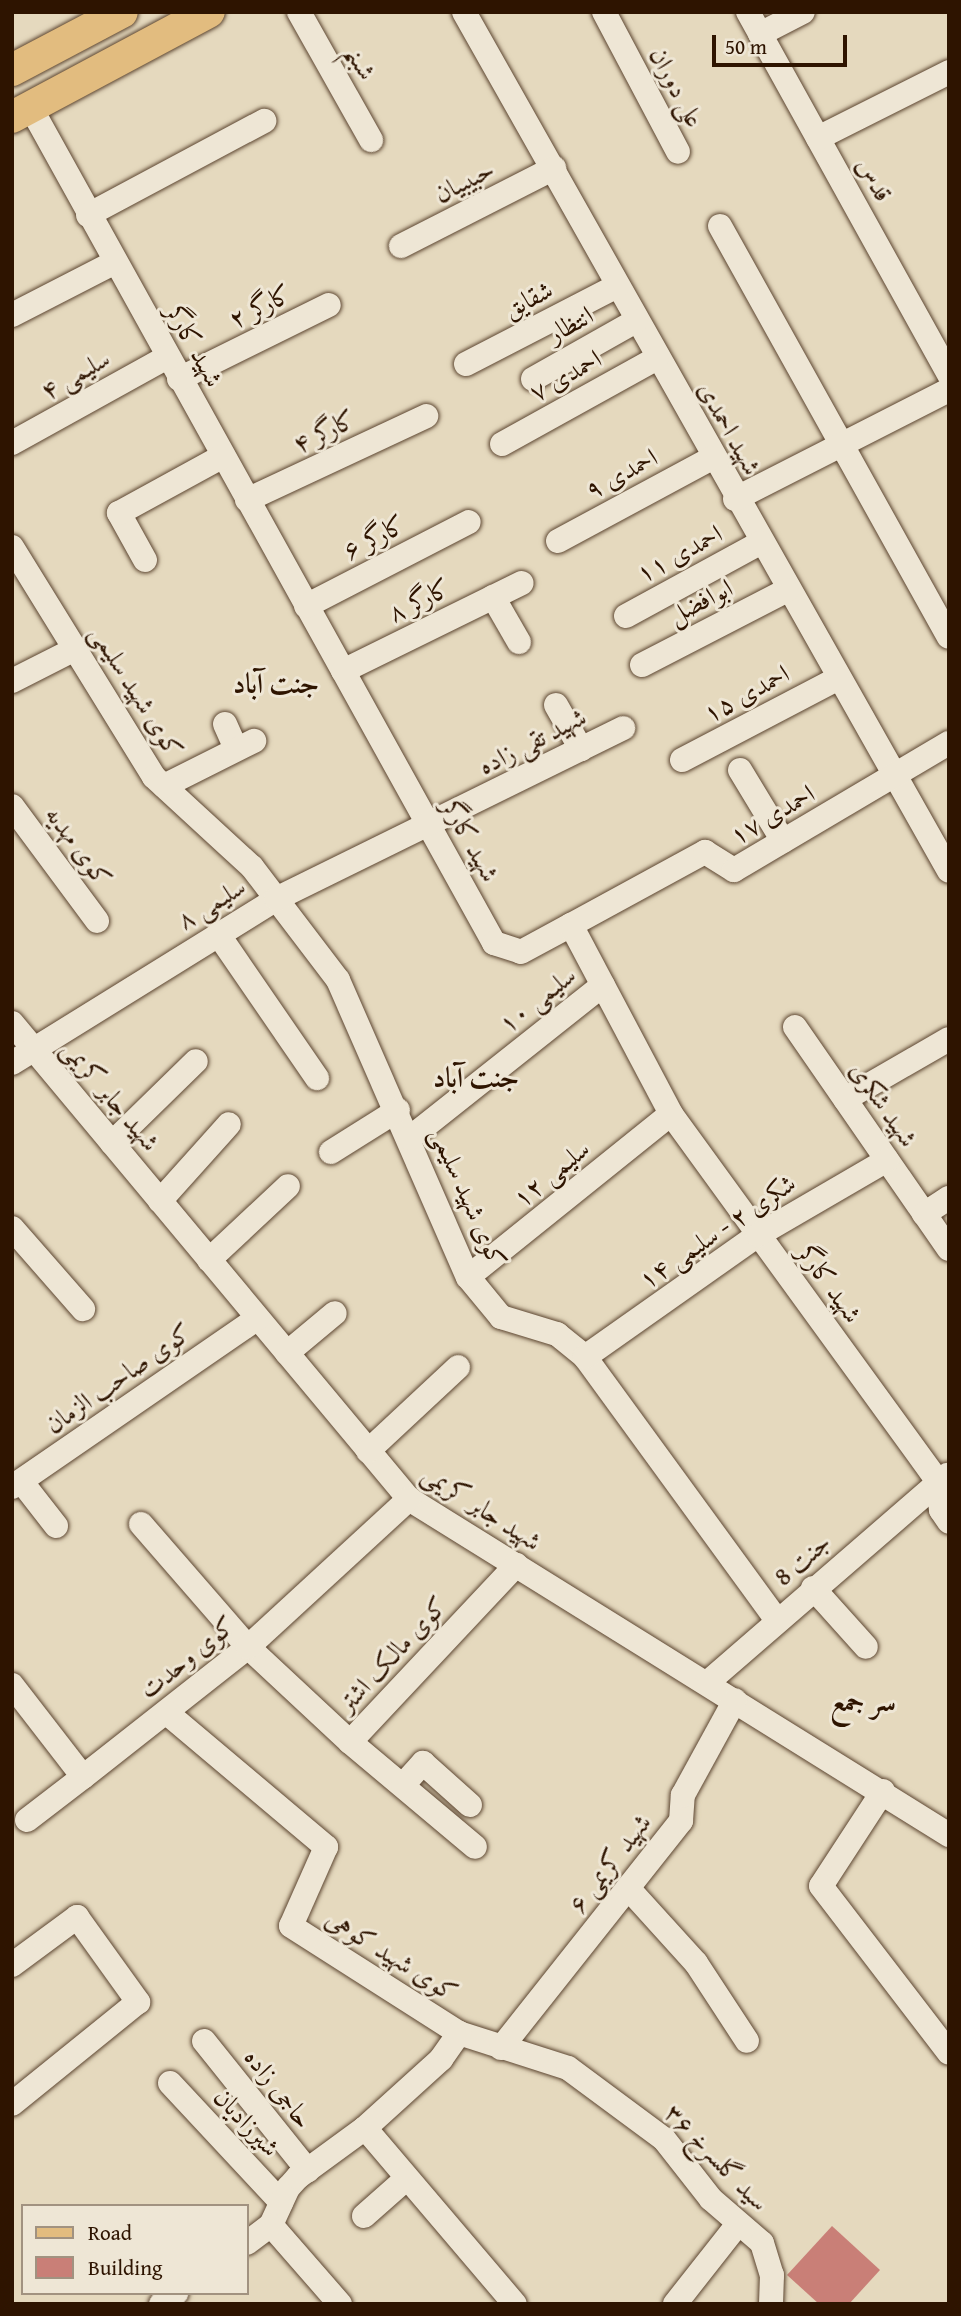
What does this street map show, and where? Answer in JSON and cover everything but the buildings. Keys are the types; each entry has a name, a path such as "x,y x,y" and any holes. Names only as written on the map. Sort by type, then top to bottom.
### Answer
{"main road":[{"path":"12,70 122,12"},
{"path":"22,112 209,12"}],"street":[{"name":"شبنم","path":"299,12 371,140"},
{"name":"شهید احمدی","path":"464,12 554,168 636,321 892,778 949,871"},
{"name":"علی دوران","path":"604,12 678,152"},
{"path":"754,23 803,12"},
{"name":"قدس","path":"754,23 949,375"},
{"path":"818,138 949,72"},
{"name":"شهید کارگر","path":"22,112 115,262 494,943 521,952 571,925 671,1114 758,1235 943,1478"},
{"path":"88,215 264,121"},
{"name":"حبیبیان","path":"401,246 554,168"},
{"path":"720,226 949,637"},
{"path":"12,315 115,262"},
{"name":"شقایق","path":"466,364 617,286"},
{"name":"کارگر ۲","path":"179,379 329,305"},
{"name":"انتظار","path":"533,379 636,321"},
{"name":"سلیمی ۴","path":"12,443 167,357"},
{"name":"احمدی ۷","path":"502,444 657,358"},
{"path":"735,499 949,390"},
{"name":"کارگر ۴","path":"247,500 426,416"},
{"path":"145,560 120,513 223,456"},
{"name":"احمدی ۹","path":"558,541 712,458"},
{"name":"کارگر ۶","path":"306,606 469,522"},
{"name":"احمدی ۱۱","path":"626,616 760,543"},
{"name":"کوی شهید سلیمی","path":"12,547 164,786 252,867 338,980 398,1110 468,1277 501,1317 557,1334 585,1357 777,1620"},
{"name":"کارگر ۸","path":"343,671 522,583"},
{"name":"ابوافضل","path":"642,665 787,590"},
{"path":"493,597 519,642"},
{"path":"12,681 75,649"},
{"name":"احمدی ۱۵","path":"682,761 837,679"},
{"path":"556,705 581,750"},
{"path":"164,786 245,745 225,724"},
{"name":"شهید تقی زاده","path":"430,826 623,728"},
{"name":"احمدی ۱۷","path":"571,925 705,852 734,870 949,743"},
{"path":"740,770 783,841"},
{"name":"کوی مهدیه","path":"12,806 97,921"},
{"name":"سلیمی ۸","path":"12,1063 32,1047 276,898 430,826"},
{"path":"218,934 317,1078"},
{"name":"سلیمی ۱۰","path":"410,1138 603,985"},
{"name":"شهید جابر کریمی","path":"12,1023 409,1499 883,1791 949,1835"},
{"name":"شهید شکری","path":"795,1027 949,1249"},
{"path":"845,1099 949,1039"},
{"path":"112,1143 196,1062"},
{"path":"331,1152 398,1110"},
{"name":"سلیمی ۱۲","path":"468,1277 671,1114"},
{"path":"160,1201 229,1124"},
{"name":"شکری ۲ - سلیمی ۱۴","path":"585,1357 758,1235 887,1160"},
{"path":"209,1260 288,1186"},
{"path":"924,1214 949,1198"},
{"path":"12,1228 83,1309"},
{"path":"287,1353 335,1313"},
{"name":"کوی صاحب الزمان","path":"17,1484 258,1318"},
{"path":"368,1451 458,1367"},
{"path":"943,1478 941,1510 949,1522"},
{"name":"جنت 8","path":"707,1683 813,1588 943,1478"},
{"path":"17,1484 55,1525"},
{"name":"کوی وحدت","path":"27,1820 248,1647 409,1499"},
{"name":"کوی مالک اشتر","path":"141,1524 248,1647 350,1742 516,1565"},
{"path":"813,1588 866,1647"},
{"path":"12,1685 83,1777"},
{"name":"شهید کریمی ۶","path":"501,2048 681,1821 683,1796 735,1700"},
{"name":"کوی شهید کوهی","path":"167,1713 326,1847 291,1926 459,2033 501,2048"},
{"path":"350,1742 475,1847"},
{"path":"403,1786 423,1763 471,1805"},
{"path":"883,1791 821,1886 949,2053"},
{"path":"628,1888 696,1963 747,2041"},
{"path":"12,1965 77,1917 138,2002 12,2104"},
{"path":"248,2241 271,2225 288,2188 365,2128 441,2059 459,2033"},
{"name":"حاجی زاده","path":"204,2041 307,2171"},
{"name":"سید گلسرخ ۳۶","path":"501,2048 568,2068 654,2131 710,2199 762,2243 772,2275 771,2304"},
{"name":"شیرزادیان","path":"170,2083 281,2202"},
{"path":"365,2128 514,2304"},
{"path":"364,2216 407,2178"},
{"path":"675,2304 738,2224"},
{"path":"271,2225 340,2304"}],"district":[{"name":"جنت آباد","path":"276,683"},
{"name":"جنت آباد","path":"476,1077"},
{"name":"سر جمع","path":"863,1701"}]}
